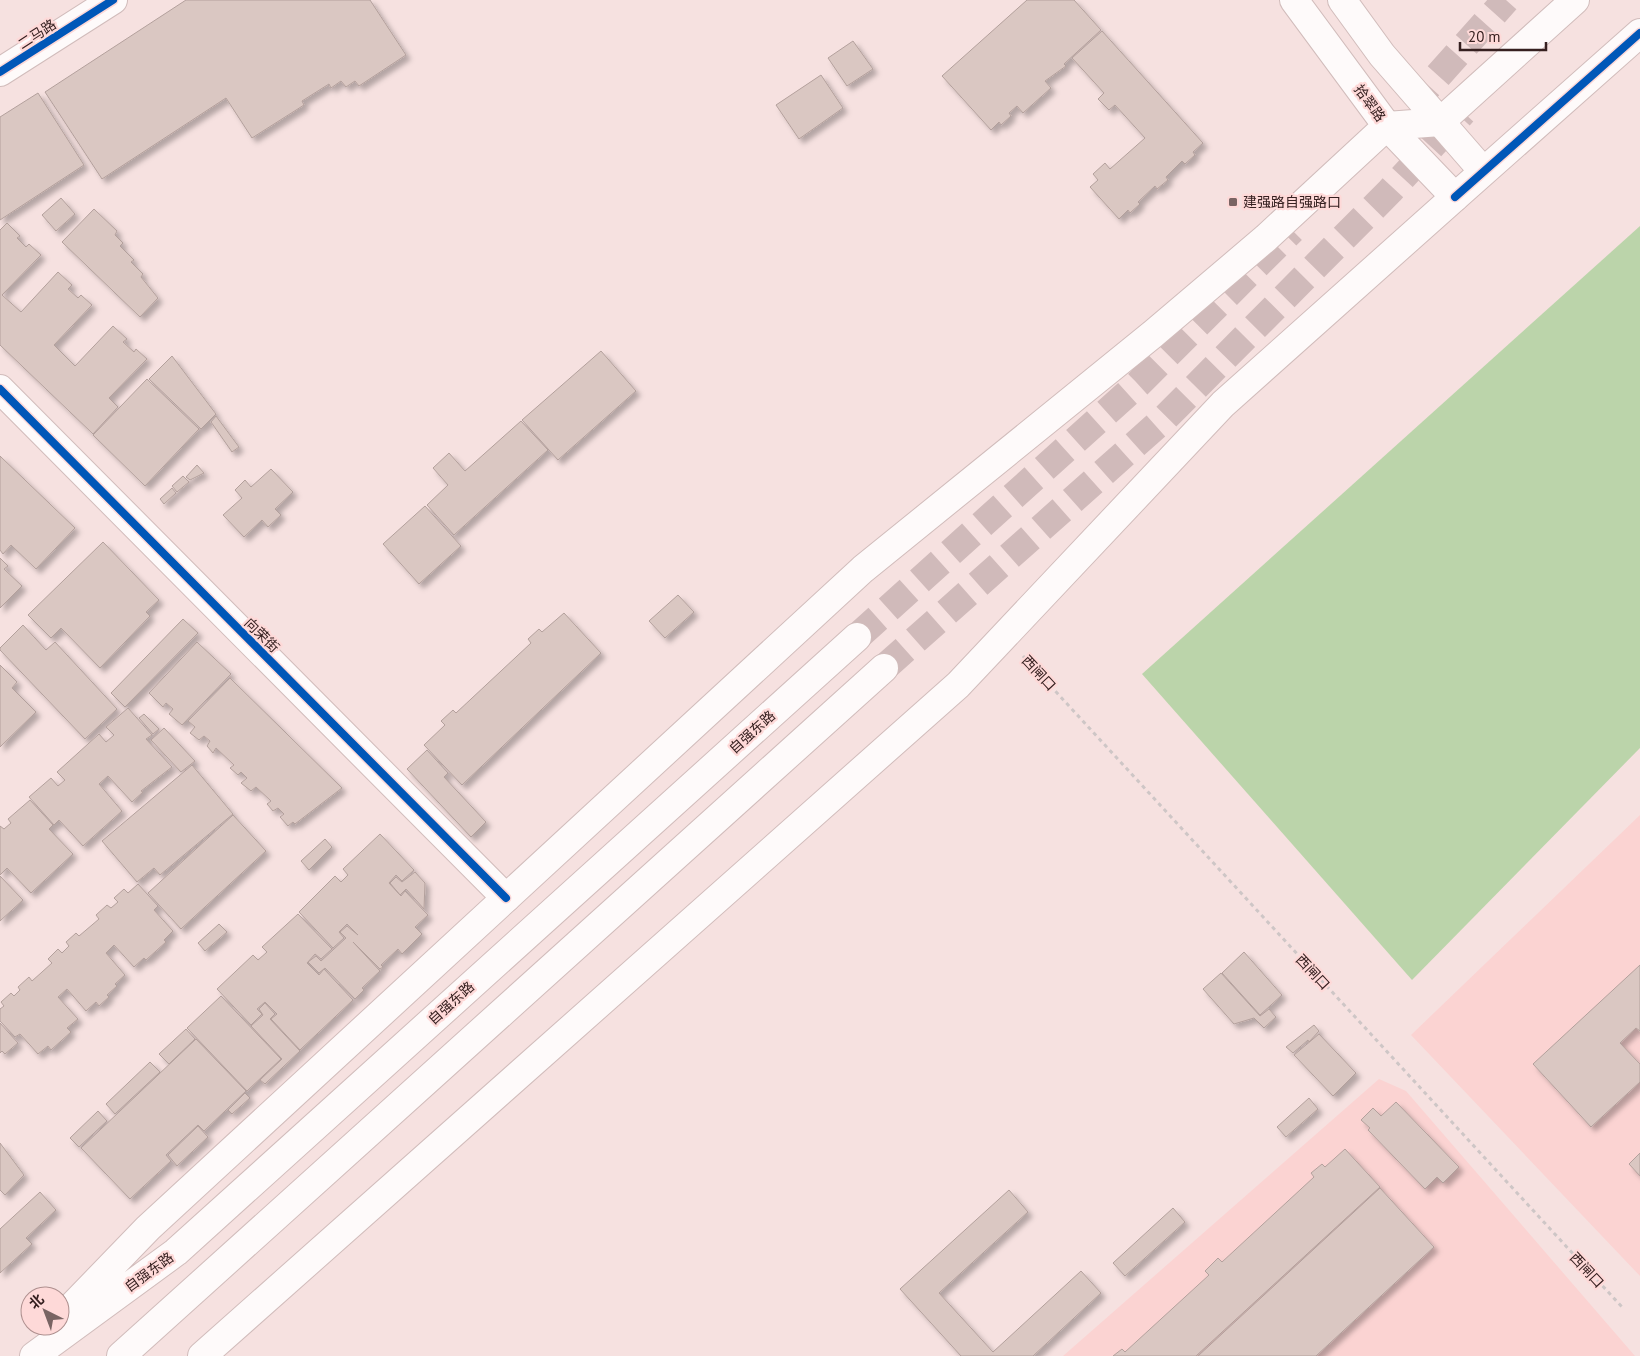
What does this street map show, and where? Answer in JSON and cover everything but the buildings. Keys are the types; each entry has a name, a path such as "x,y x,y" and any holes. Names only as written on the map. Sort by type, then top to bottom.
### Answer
{"main road":[{"name":"二马路","path":"0,72 113,0"},
{"name":"拾翠路","path":"1294,0 1387,126 1455,197"},
{"path":"1342,0 1382,55 1483,171"},
{"path":"70,1309 148,1228 863,569 1153,334 1266,238 1387,126 1440,122 1575,0"},
{"path":"202,1356 958,685 1223,404 1483,171 1640,34"},
{"name":"向荣街","path":"0,389 506,898"},
{"name":"自强东路","path":"34,1356 176,1252 857,637"},
{"path":"121,1356 884,668"},
{"path":"24,1356 43,1336"}],"shaded area":[{"path":"1640,815 1640,1276 1411,1035"},
{"path":"1379,1079 1406,1091 1635,1356 1063,1356"}],"green space":[{"path":"1640,226 1640,748 1412,980 1142,674"}],"tunnel":[{"path":"1382,138 1506,0"},
{"path":"884,668 1166,417 1390,191 1463,112"},
{"path":"857,637 1138,384 1292,230"}],"cycle path":[{"path":"0,72 113,0"},
{"path":"1455,197 1640,33"},
{"path":"0,389 506,898"}],"place":[{"name":"建强路自强路口","path":"1233,202"}]}
